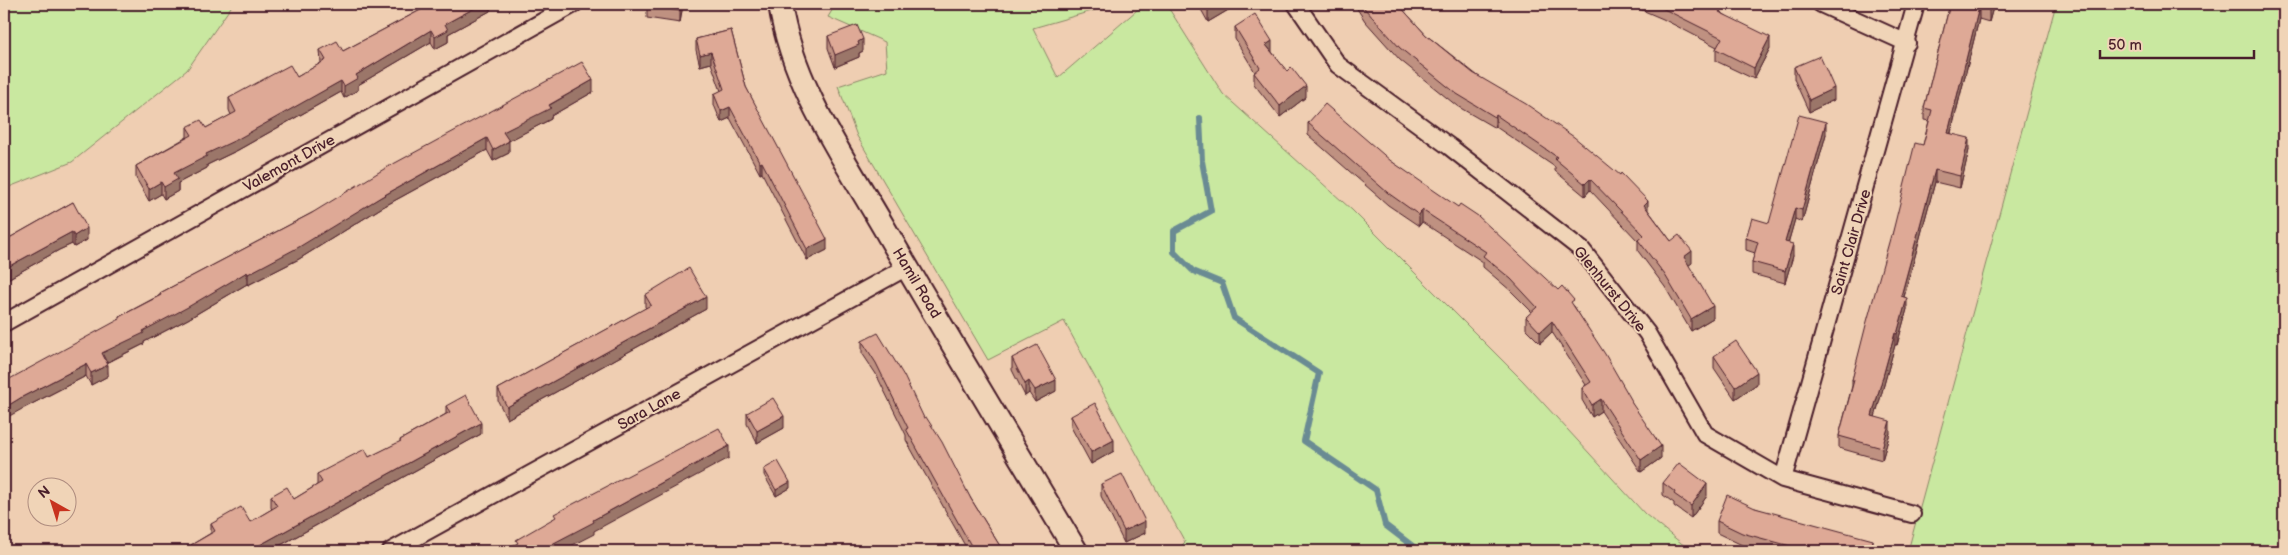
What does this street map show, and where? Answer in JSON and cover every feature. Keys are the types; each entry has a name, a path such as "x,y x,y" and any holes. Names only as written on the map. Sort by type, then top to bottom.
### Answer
{"street":[{"name":"Valemont Drive","path":"4,323 574,4"},
{"name":"Hamil Road","path":"780,4 784,27 808,92 907,267 1076,551"},
{"name":"Glenhurst Drive","path":"1296,4 1338,65 1450,147 1582,250 1647,333 1705,434 1783,479 1912,514"},
{"path":"1821,4 1907,43"},
{"name":"Saint Clair Drive","path":"1783,479 1907,43 1916,4"},
{"name":"Sara Lane","path":"391,551 907,267"}],"green space":[{"path":"4,4 233,4 187,70 72,162 4,189"},
{"path":"836,4 1116,4 1033,28 1058,78 1144,4 1166,4 1223,94 1352,210 1523,381 1645,514 1691,551 1176,551 1185,542 1064,321 988,360 857,136 838,86 887,70 885,42 828,17"},
{"path":"2056,4 2284,4 2284,551 1908,551"}],"building":[{"path":"432,4 482,4 445,24 448,30 435,37 431,30 356,75 358,78 344,86 341,81 174,173 178,179 164,187 161,182 149,189 136,166 192,135 187,127 201,120 206,128 236,112 229,98 290,65 297,77 326,60 320,50 337,41 343,51"},
{"path":"647,4 681,4 680,11 647,6"},
{"path":"1204,4 1219,4 1208,10"},
{"path":"1362,4 1398,4 1426,35 1473,73 1526,104 1574,137 1620,175 1621,173 1648,201 1644,205 1671,241 1679,235 1692,251 1684,257 1713,306 1691,319 1665,275 1638,240 1644,235 1590,179 1585,184 1555,159 1557,157 1496,115 1495,117 1457,94 1400,48"},
{"path":"1654,4 1712,4 1721,9 1719,12 1770,37 1754,68 1716,49 1722,38"},
{"path":"1950,4 1990,4 1989,10 1979,7 1948,133 1969,138 1960,176 1935,170 1901,296 1907,298 1897,334 1895,333 1872,416 1890,421 1882,448 1839,436 1866,325 1892,235 1915,143 1923,145 1932,110 1924,108"},
{"path":"1255,14 1272,41 1266,45 1287,71 1291,67 1306,86 1280,106 1254,73 1260,68 1235,27"},
{"path":"857,25 863,39 858,42 859,45 835,55 828,36"},
{"path":"731,30 746,87 827,239 807,249 762,162 760,163 730,107 721,111 714,94 724,89 711,52 700,55 696,39"},
{"path":"1820,56 1834,88 1809,100 1794,67"},
{"path":"582,62 593,80 549,105 551,108 503,132 509,141 493,150 487,138 381,197 299,247 248,274 247,272 143,331 144,333 102,353 108,365 91,373 86,364 4,408 4,382 120,319 119,317 161,295 160,293 312,213 384,169"},
{"path":"1325,104 1391,161 1458,207 1460,204 1478,216 1558,290 1562,286 1574,300 1571,302 1605,354 1631,402 1661,446 1641,460 1601,399 1592,405 1582,388 1591,382 1552,321 1540,332 1526,317 1537,307 1511,279 1483,256 1486,252 1422,210 1419,215 1388,193 1308,123"},
{"path":"1799,115 1826,122 1802,210 1795,208 1785,242 1793,244 1785,271 1752,262 1758,242 1746,238 1752,218 1769,223"},
{"path":"73,202 87,228 74,236 72,232 4,269 4,241"},
{"path":"689,268 706,297 507,407 498,389 651,305 645,295"},
{"path":"878,333 904,376 924,418 926,417 942,442 971,499 1003,551 974,551 906,429 908,428 876,363 862,341"},
{"path":"1736,341 1757,372 1735,387 1714,356"},
{"path":"1037,345 1056,380 1035,390 1029,381 1025,384 1012,358"},
{"path":"466,395 481,423 249,551 195,551 191,545 215,531 211,524 241,507 250,522 277,506 271,496 287,487 294,499 322,482 317,474 365,449 369,457 401,441 450,412 446,406"},
{"path":"773,398 784,416 757,431 747,413"},
{"path":"1095,403 1114,440 1091,452 1071,416"},
{"path":"719,428 729,446 593,520 594,522 552,544 554,547 547,551 501,551 518,543 516,540 556,517 554,514"},
{"path":"778,461 790,482 776,490 764,469"},
{"path":"1679,463 1707,484 1691,506 1674,494 1675,492 1663,483"},
{"path":"1122,474 1145,521 1124,531 1101,484"},
{"path":"1727,495 1755,508 1873,540 1870,551 1793,551 1794,547 1742,533 1717,521"}],"waterway":[{"path":"1200,118 1202,161 1211,211 1174,231 1174,252 1193,271 1222,283 1234,318 1319,373 1304,441 1376,490 1385,525 1419,551"}]}
